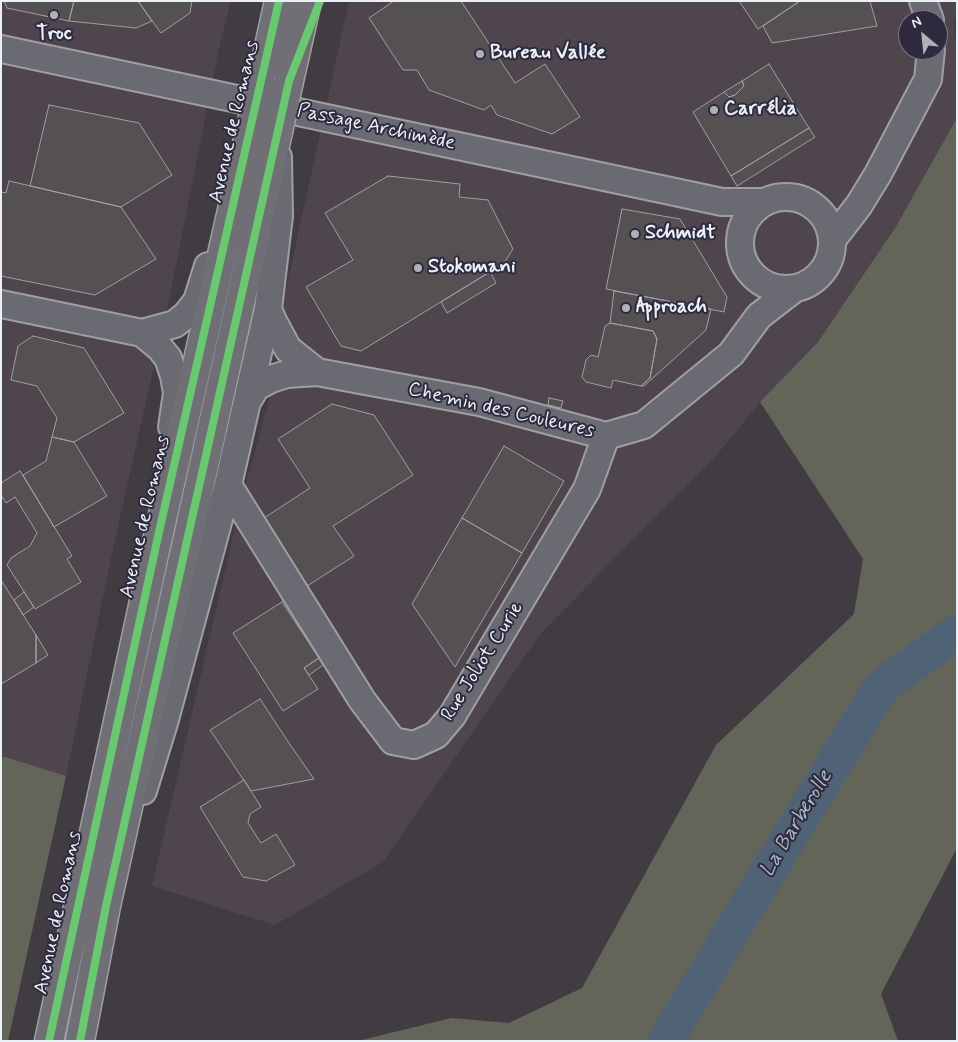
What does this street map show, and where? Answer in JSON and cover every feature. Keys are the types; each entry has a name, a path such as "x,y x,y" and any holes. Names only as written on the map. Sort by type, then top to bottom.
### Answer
{"main road":[{"name":"Avenue de Romans","path":"48,1041 157,541 279,1"},
{"path":"80,1041 106,906 308,1"}],"street":[{"path":"289,81 320,1"},
{"name":"Passage Archimède","path":"1,49 722,202 764,202"},
{"path":"832,240 859,205 878,174 928,79 930,60"},
{"path":"1,304 142,333 175,324 188,314 197,301 250,131"},
{"path":"106,906 164,723 228,485 268,309 279,216 278,132"},
{"path":"790,196 815,206 824,215 832,240 830,256 822,272 814,280 794,289 774,288 756,278 746,268 740,254 740,240 747,218 764,202 776,197 790,196"},
{"path":"722,202 740,240"},
{"path":"815,206 859,205"},
{"path":"756,278 760,316"},
{"name":"Chemin des Couleures","path":"317,372 479,402 606,436 644,426 731,354 760,316 794,289"},
{"path":"268,309 272,321 288,349 317,372"},
{"path":"142,333 160,348 168,358 177,393 157,541"},
{"path":"247,402 256,387 271,379 287,374 317,372"},
{"name":"Rue Joliot Curie","path":"228,485 362,700 393,741 414,745 436,735 452,716 587,489 606,436"}],"shaded area":[{"path":"1,1 231,1 220,44 169,300 115,539 66,776 1,758"},
{"path":"349,1 957,1 957,16 953,20 957,51 957,118 895,228 818,342 760,402 715,457 541,633 383,862 275,925 152,886 240,506 273,385 283,303"},
{"path":"957,118 957,848 881,994 898,1041 358,1041 451,1018 509,1023 582,988 716,745 854,614 863,559 760,402 818,342 895,228"},
{"path":"5,757 66,776 8,1041 1,1041 1,758"}],"building":[{"name":"Troc","path":"4,1 74,1 69,21 7,8"},
{"path":"74,1 138,1 152,21 136,28 69,21"},
{"path":"138,1 192,1 190,13 161,33"},
{"path":"394,1 461,1 515,83 545,64 580,117 552,134 497,115 491,105 484,110 429,90 417,70 403,70 369,18"},
{"path":"739,1 800,1 758,29"},
{"path":"800,1 870,1 877,26 772,43 763,26"},
{"path":"769,64 809,128 731,176 693,112 724,92 729,97 735,95 744,86 742,81"},
{"path":"742,81 744,86 735,95 729,97 724,92"},
{"path":"49,105 139,123 172,175 121,207 30,186"},
{"path":"809,128 815,137 737,186 731,176"},
{"name":"Stokomani","path":"388,176 460,184 459,197 488,200 513,249 504,263 361,351 341,346 306,287 353,260 325,213"},
{"path":"9,181 121,207 156,259 95,295 1,276 1,192 6,193"},
{"path":"622,209 680,219 727,297 724,312 606,289"},
{"path":"490,272 496,283 447,313 441,302"},
{"path":"614,291 711,309 706,330 644,386 641,386 650,378 657,339 653,331 610,323"},
{"path":"610,323 653,331 657,339 650,378 641,386 613,380 611,388 586,382 582,377 586,360 591,355 598,357 605,326"},
{"path":"33,336 84,348 124,413 74,442 52,437 57,418 37,386 11,380 18,346"},
{"path":"549,398 563,401 561,408 548,405"},
{"path":"332,404 374,415 413,475 333,526 354,556 304,588 261,520 310,488 278,439"},
{"path":"52,437 74,442 107,496 54,527 23,475 46,461"},
{"path":"504,446 564,481 522,553 462,518"},
{"path":"20,471 72,556 67,559 81,582 35,609 7,565 11,558 30,546 37,533 15,497 6,503 1,495 1,483"},
{"path":"462,518 522,553 455,667 412,604"},
{"path":"1,580 36,635 36,663 1,684"},
{"path":"24,592 34,607 23,615 14,600"},
{"path":"282,602 319,658 304,668 318,689 283,711 233,633"},
{"path":"36,635 48,655 36,663"},
{"path":"319,658 323,665 309,675 304,668"},
{"path":"260,699 314,779 251,791 210,730"},
{"path":"244,780 261,807 250,814 248,823 261,843 276,834 295,865 266,881 243,877 200,807"}],"waterway":[{"name":"La Barberolle","path":"665,1041 881,687 957,632"}],"cycle path":[{"path":"49,1041 157,541 279,1"},
{"path":"80,1041 106,906 289,81 320,1"}],"place":[{"name":"Troc","path":"54,15"},
{"name":"Bureau Vallée","path":"480,54"},
{"name":"Carrélia","path":"714,110"},
{"name":"Schmidt","path":"635,234"},
{"name":"Stokomani","path":"418,268"},
{"name":"Approach","path":"626,308"}]}
